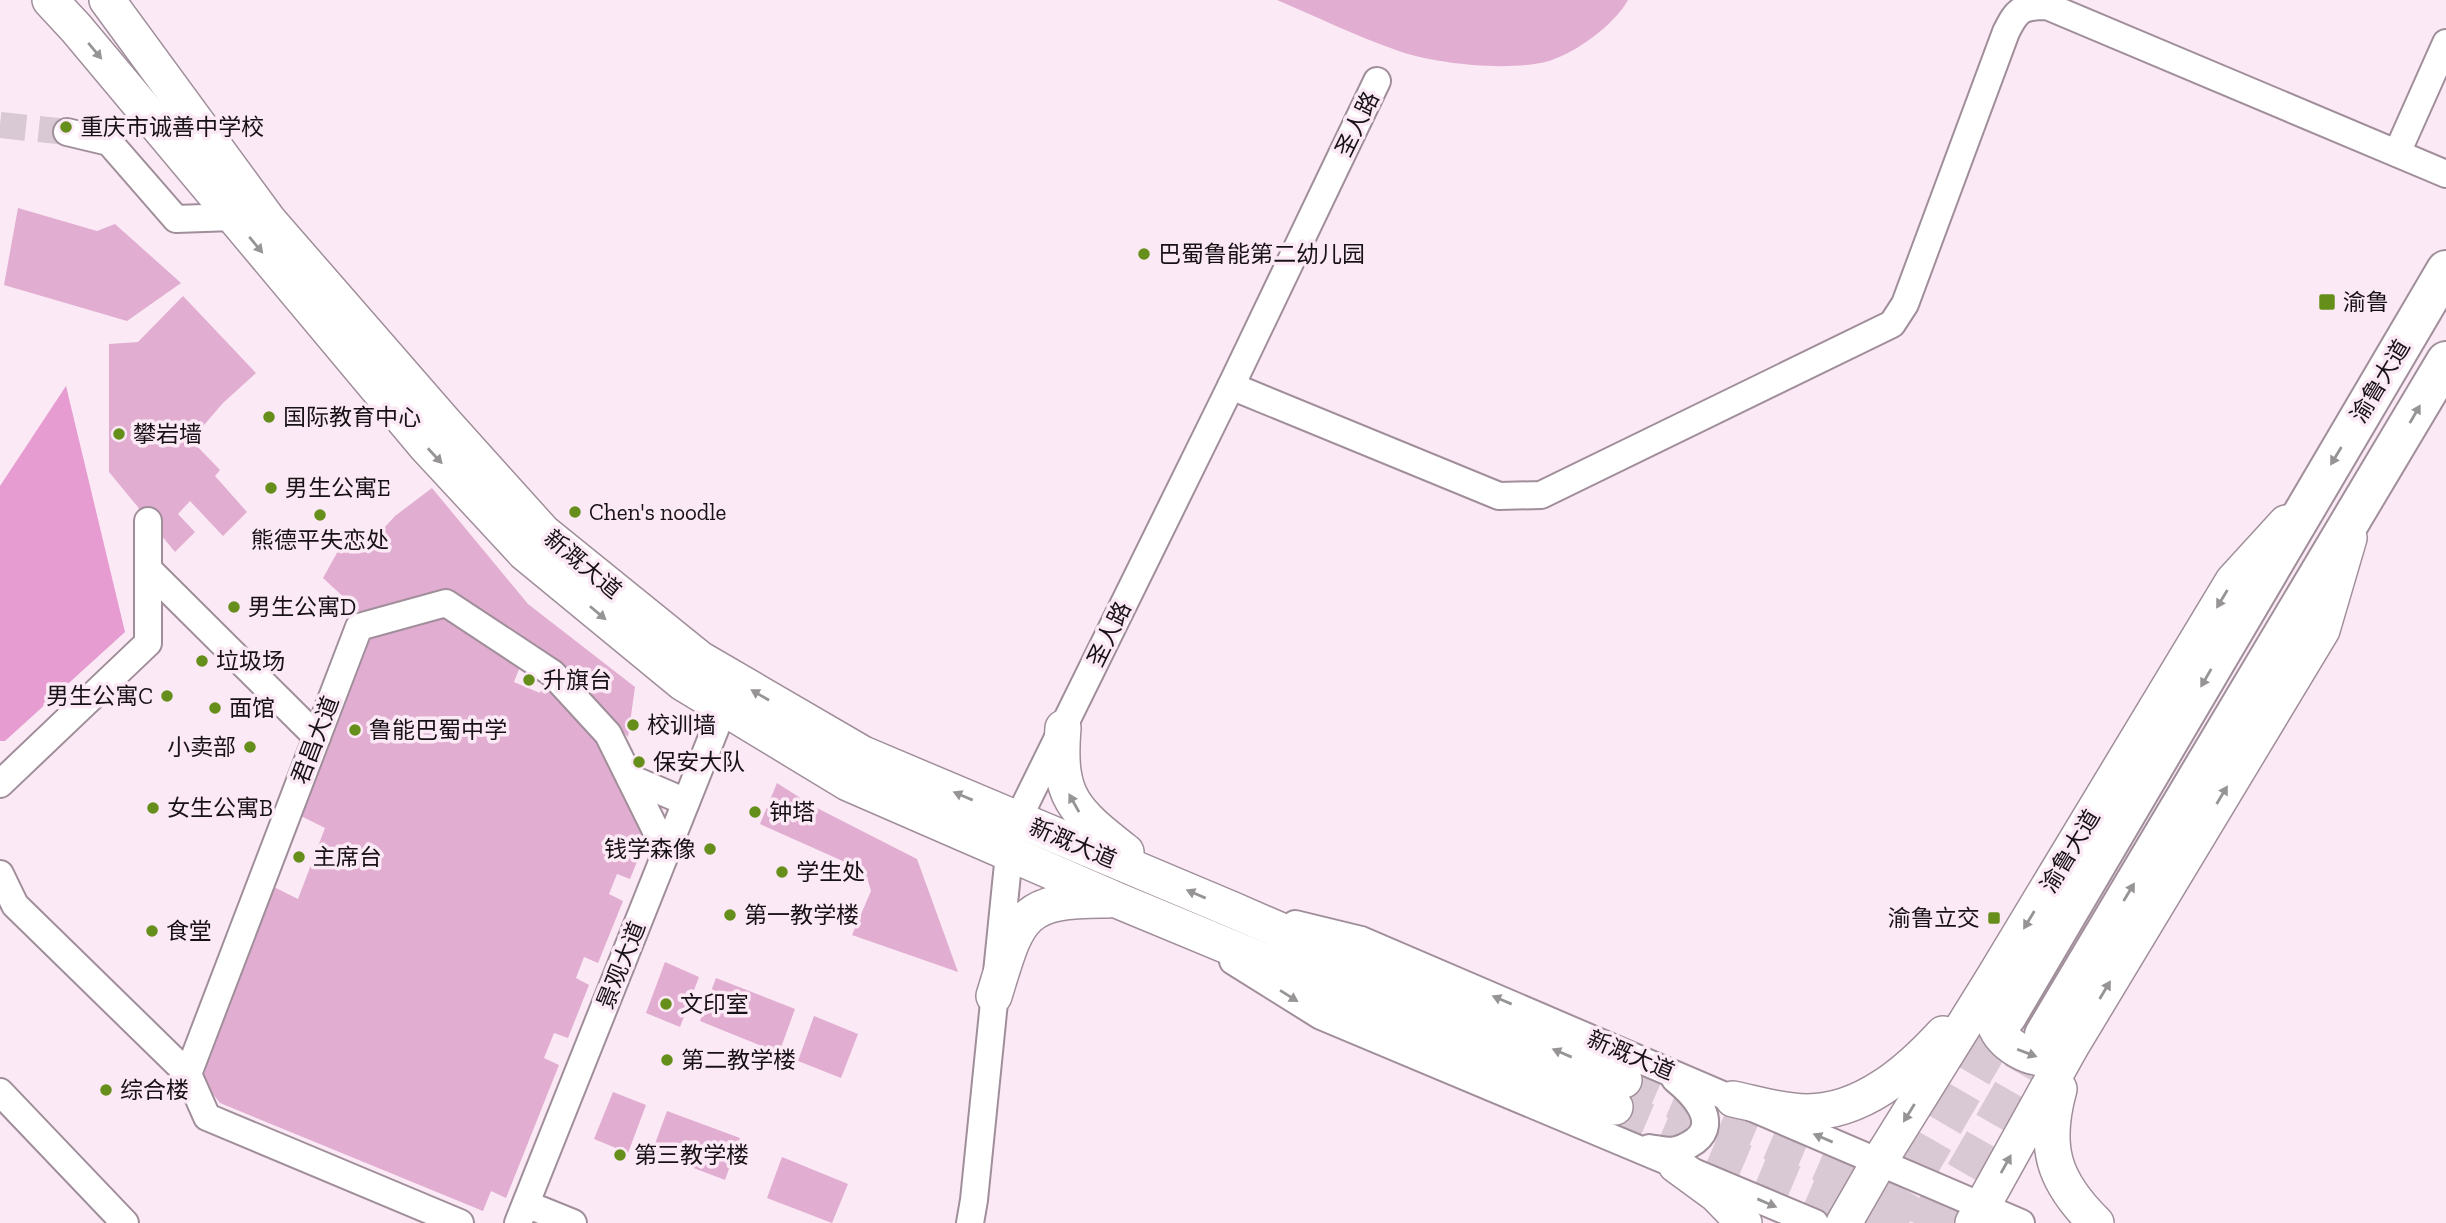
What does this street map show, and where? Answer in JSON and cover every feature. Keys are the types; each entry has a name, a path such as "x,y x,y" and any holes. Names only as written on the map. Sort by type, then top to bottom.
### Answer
{"highway":[{"name":"渝鲁大道","path":"2007,1016 2446,270"},
{"name":"渝鲁大道","path":"2057,1042 2355,515 2446,361"}],"main road":[{"name":"新溉大道","path":"50,0 425,445 526,553 683,683 848,783 1009,854 1169,922 1620,1093 1233,910 863,754 699,659 543,532 269,221 107,0"},
{"name":"渝鲁大道","path":"1844,1223 2233,580 2315,492"},
{"path":"1063,728 1062,768 1075,807 1089,824 1162,880"},
{"path":"994,996 1013,936 1019,924 1029,915 1058,903 1076,900 1119,901"},
{"path":"1994,977 1992,1013 1996,1027 2006,1041 2020,1052 2036,1057 2049,1057 2057,1042"},
{"path":"1733,1098 1808,1112 1851,1105 1874,1093 1911,1065 1994,977"},
{"name":"渝鲁大道","path":"1978,1215 2057,1042"},
{"path":"2057,1042 2050,1128 2052,1148 2057,1170 2068,1191 2096,1223"},
{"path":"1676,1165 1717,1195 1744,1223"}],"street":[{"path":"1231,386 1499,495 1541,495 1892,324 1905,304 2006,32 2015,15 2028,6 2047,6 2446,173"},
{"path":"2397,153 2446,43"},
{"name":"圣人路","path":"970,1223 1009,854 1018,819 1231,386 1377,81"},
{"path":"66,132 109,142 176,219 233,217"},
{"path":"0,784 148,643 148,521"},
{"path":"148,569 317,737"},
{"name":"君昌大道","path":"188,1074 359,627 446,603 552,673 608,734 666,851"},
{"name":"景观大道","path":"522,1213 724,707"},
{"path":"630,778 686,802"},
{"path":"0,874 15,905 188,1074 207,1117 460,1223"},
{"name":"新溉大道","path":"1233,910 1361,940 1879,1162 1978,1215 2021,1223"},
{"name":"新溉大道","path":"1169,922 1321,1016 1815,1223"},
{"path":"1630,1146 1671,1151 1686,1147 1699,1138 1705,1123 1702,1108 1692,1092 1660,1066"},
{"path":"0,1092 125,1223"},
{"path":"522,1213 573,1223"}],"shaded area":[{"path":"1277,0 1628,0 1604,28 1560,57 1533,64 1494,66 1451,63 1412,55 1366,39"},
{"path":"18,208 97,231 115,224 181,283 127,321 4,285"},
{"path":"183,296 256,373 223,403 191,440 220,470 215,476 247,512 223,536 190,501 178,514 195,532 175,552 109,472 109,344 138,342"},
{"path":"66,386 125,632 5,741 0,741 0,486"},
{"path":"432,488 528,604 635,687 628,737 555,665 479,613 363,615 323,578 348,533 365,549 395,516"},
{"path":"440,616 468,627 547,675 608,758 649,832 630,879 617,874 609,894 623,901 598,963 584,957 576,978 589,985 568,1038 554,1033 544,1058 559,1065 506,1198 491,1191 483,1211 220,1103 198,1075 272,886 298,899 325,828 299,815 367,632","holes":["519,669 544,679 540,693 514,682"]},
{"path":"777,783 813,806 917,859 958,972 852,935 871,891 865,871 760,824"},
{"path":"665,962 699,977 680,1027 646,1013"},
{"path":"716,978 795,1009 779,1053 700,1021"},
{"path":"814,1016 858,1034 841,1078 798,1061"},
{"path":"613,1092 646,1105 628,1153 594,1139"},
{"path":"667,1111 740,1138 725,1180 652,1152"},
{"path":"782,1157 848,1184 832,1223 767,1198"}],"tunnel":[{"path":"0,125 67,132"},
{"path":"1887,1223 2007,1016"},
{"path":"1936,1223 2044,1035"},
{"path":"1624,1080 1959,1223"},
{"path":"1615,1107 1890,1223"}],"place":[{"name":"重庆市诚善中学校","path":"66,127"},
{"name":"巴蜀鲁能第二幼儿园","path":"1144,254"},
{"name":"渝鲁","path":"2327,302"},
{"name":"国际教育中心","path":"269,417"},
{"name":"攀岩墙","path":"119,434"},
{"name":"男生公寓E","path":"271,488"},
{"name":"Chen's noodle","path":"575,512"},
{"name":"熊德平失恋处","path":"320,515"},
{"name":"男生公寓D","path":"234,607"},
{"name":"垃圾场","path":"202,661"},
{"name":"升旗台","path":"529,680"},
{"name":"男生公寓C","path":"167,696"},
{"name":"面馆","path":"215,708"},
{"name":"校训墙","path":"633,725"},
{"name":"鲁能巴蜀中学","path":"355,730"},
{"name":"小卖部","path":"250,747"},
{"name":"保安大队","path":"639,762"},
{"name":"女生公寓B","path":"153,808"},
{"name":"钟塔","path":"755,812"},
{"name":"钱学森像","path":"710,849"},
{"name":"主席台","path":"299,857"},
{"name":"学生处","path":"782,872"},
{"name":"第一教学楼","path":"730,915"},
{"name":"渝鲁立交","path":"1994,918"},
{"name":"食堂","path":"152,931"},
{"name":"文印室","path":"666,1004"},
{"name":"第二教学楼","path":"667,1060"},
{"name":"综合楼","path":"106,1090"},
{"name":"第三教学楼","path":"620,1155"}]}
